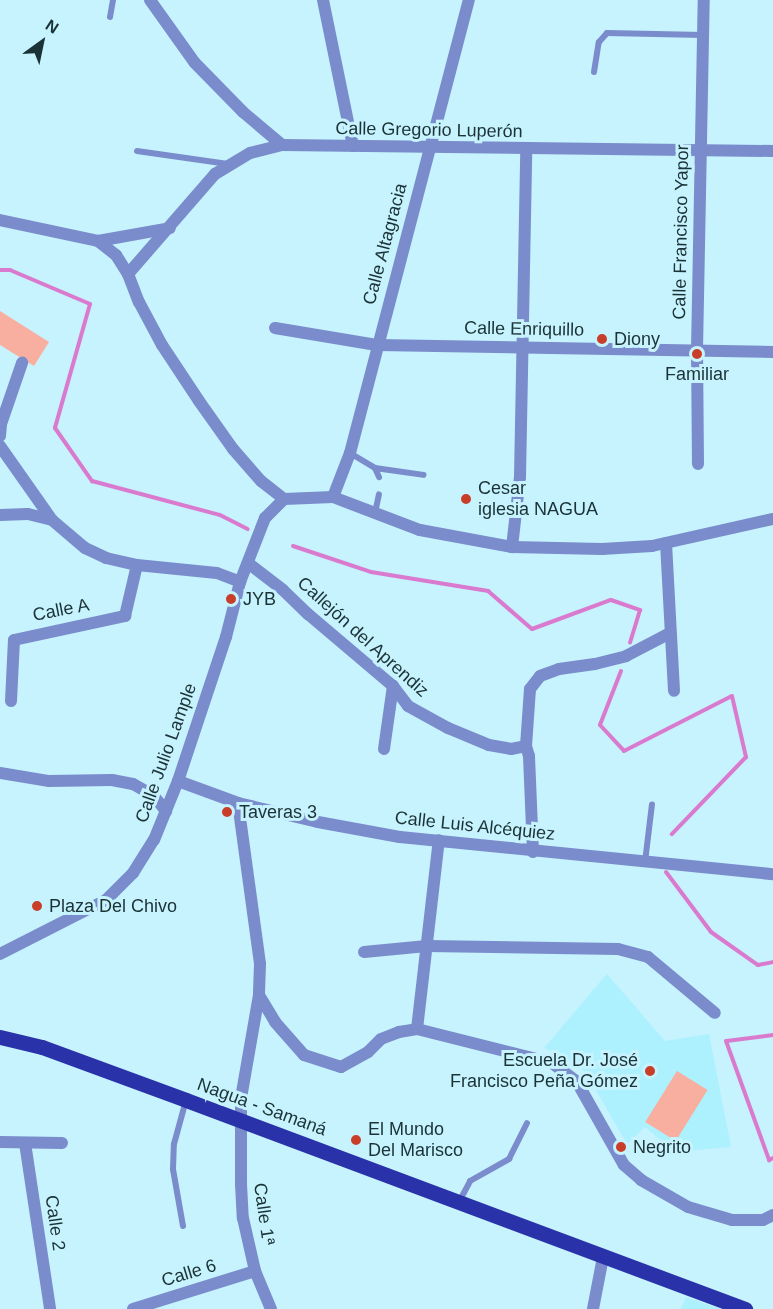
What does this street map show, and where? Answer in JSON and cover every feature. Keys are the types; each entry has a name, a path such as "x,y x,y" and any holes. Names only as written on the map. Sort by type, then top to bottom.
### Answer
{"main road":[{"name":"Nagua - Samaná","path":"0,1037 42,1047 745,1309"}],"street":[{"path":"150,0 195,63 243,112 282,145"},
{"path":"323,0 353,146"},
{"name":"Calle Altagracia","path":"333,497 350,453 468,0"},
{"name":"Calle Francisco Yapor","path":"698,464 697,350 704,0"},
{"name":"Calle Gregorio Luperón","path":"129,274 149,248 171,228 215,174 250,153 282,145 526,150 773,151"},
{"path":"512,547 520,477 526,150"},
{"path":"0,220 98,242 116,255 129,274 139,302 162,345 199,400 233,449 261,481 284,499 333,497 420,530 512,547 602,549 666,543 773,519"},
{"path":"98,242 171,228"},
{"name":"Calle Enriquillo","path":"275,328 377,345 773,352"},
{"path":"0,436 0,424 22,363"},
{"path":"0,446 52,520 85,548 106,558 137,565 217,573 240,582"},
{"name":"Calle Julio Lample","path":"0,954 106,900 133,873 154,840 178,781 226,637 240,582 265,518 284,499"},
{"path":"0,515 28,514 52,520"},
{"path":"666,543 669,633 674,691"},
{"name":"Callejón del Aprendiz","path":"248,563 283,590 393,686 408,706 448,728 489,745 511,749 526,746"},
{"name":"Calle A","path":"11,701 14,640 17,637 125,616 137,565"},
{"path":"533,852 529,756 526,746 530,689 540,676 559,669 595,664 626,656 669,633"},
{"path":"384,748 393,686"},
{"path":"0,773 49,781 112,780 133,784 153,795 166,811"},
{"name":"Calle Luis Alcéquiez","path":"178,781 238,803 329,825 400,837 773,874"},
{"name":"Calle 1ª","path":"238,803 260,964 259,995 241,1098 243,1218 255,1271 270,1309"},
{"path":"417,1029 439,840"},
{"path":"364,952 427,946 618,949 648,957 715,1013"},
{"path":"259,995 275,1022 304,1055 341,1067 368,1052 381,1040 399,1032 417,1029 552,1063 577,1082 624,1165 641,1180 688,1207 732,1220 763,1220 773,1215"},
{"path":"0,1142 62,1143"},
{"name":"Calle 2","path":"25,1143 50,1309"},
{"path":"593,1309 603,1257"},
{"name":"Calle 6","path":"133,1309 255,1271"}],"lane":[{"path":"110,17 113,0"},
{"path":"594,72 598,42 607,33 703,34"},
{"path":"137,151 229,164"},
{"path":"350,453 375,468 424,475"},
{"path":"375,468 379,477"},
{"path":"375,513 379,494"},
{"path":"645,862 652,804"},
{"path":"183,1226 173,1168 174,1144 186,1100"},
{"path":"459,1202 470,1181 509,1159 526,1123"}],"shaded area":[{"path":"0,311 49,342 34,366 0,345"},
{"name":"Escuela Dr. José Francisco Peña Gómez","path":"607,974 665,1041 709,1034 731,1147 695,1150 679,1156 645,1127 627,1144 589,1078 578,1064 544,1048"},
{"path":"677,1071 708,1090 676,1141 645,1122"},
{"path":"686,1297 720,1309 681,1309"}],"waterway":[{"path":"0,270 10,270 90,304 55,428 92,481 220,515 248,529"},
{"path":"293,546 371,572 488,591 532,629 611,600 640,610 630,643"},
{"path":"621,671 600,725 624,751 732,696 746,757 672,834"},
{"path":"666,872 711,932 758,965 773,962"},
{"path":"773,1035 726,1041 769,1160 773,1158"}],"place":[{"name":"Diony","path":"602,339"},
{"name":"Familiar","path":"697,354"},
{"name":"Cesar iglesia NAGUA","path":"466,499"},
{"name":"JYB","path":"231,599"},
{"name":"Taveras 3","path":"227,812"},
{"name":"Plaza Del Chivo","path":"37,906"},
{"name":"Escuela Dr. José Francisco Peña Gómez","path":"650,1071"},
{"name":"El Mundo Del Marisco","path":"356,1140"},
{"name":"Negrito","path":"621,1147"}]}
